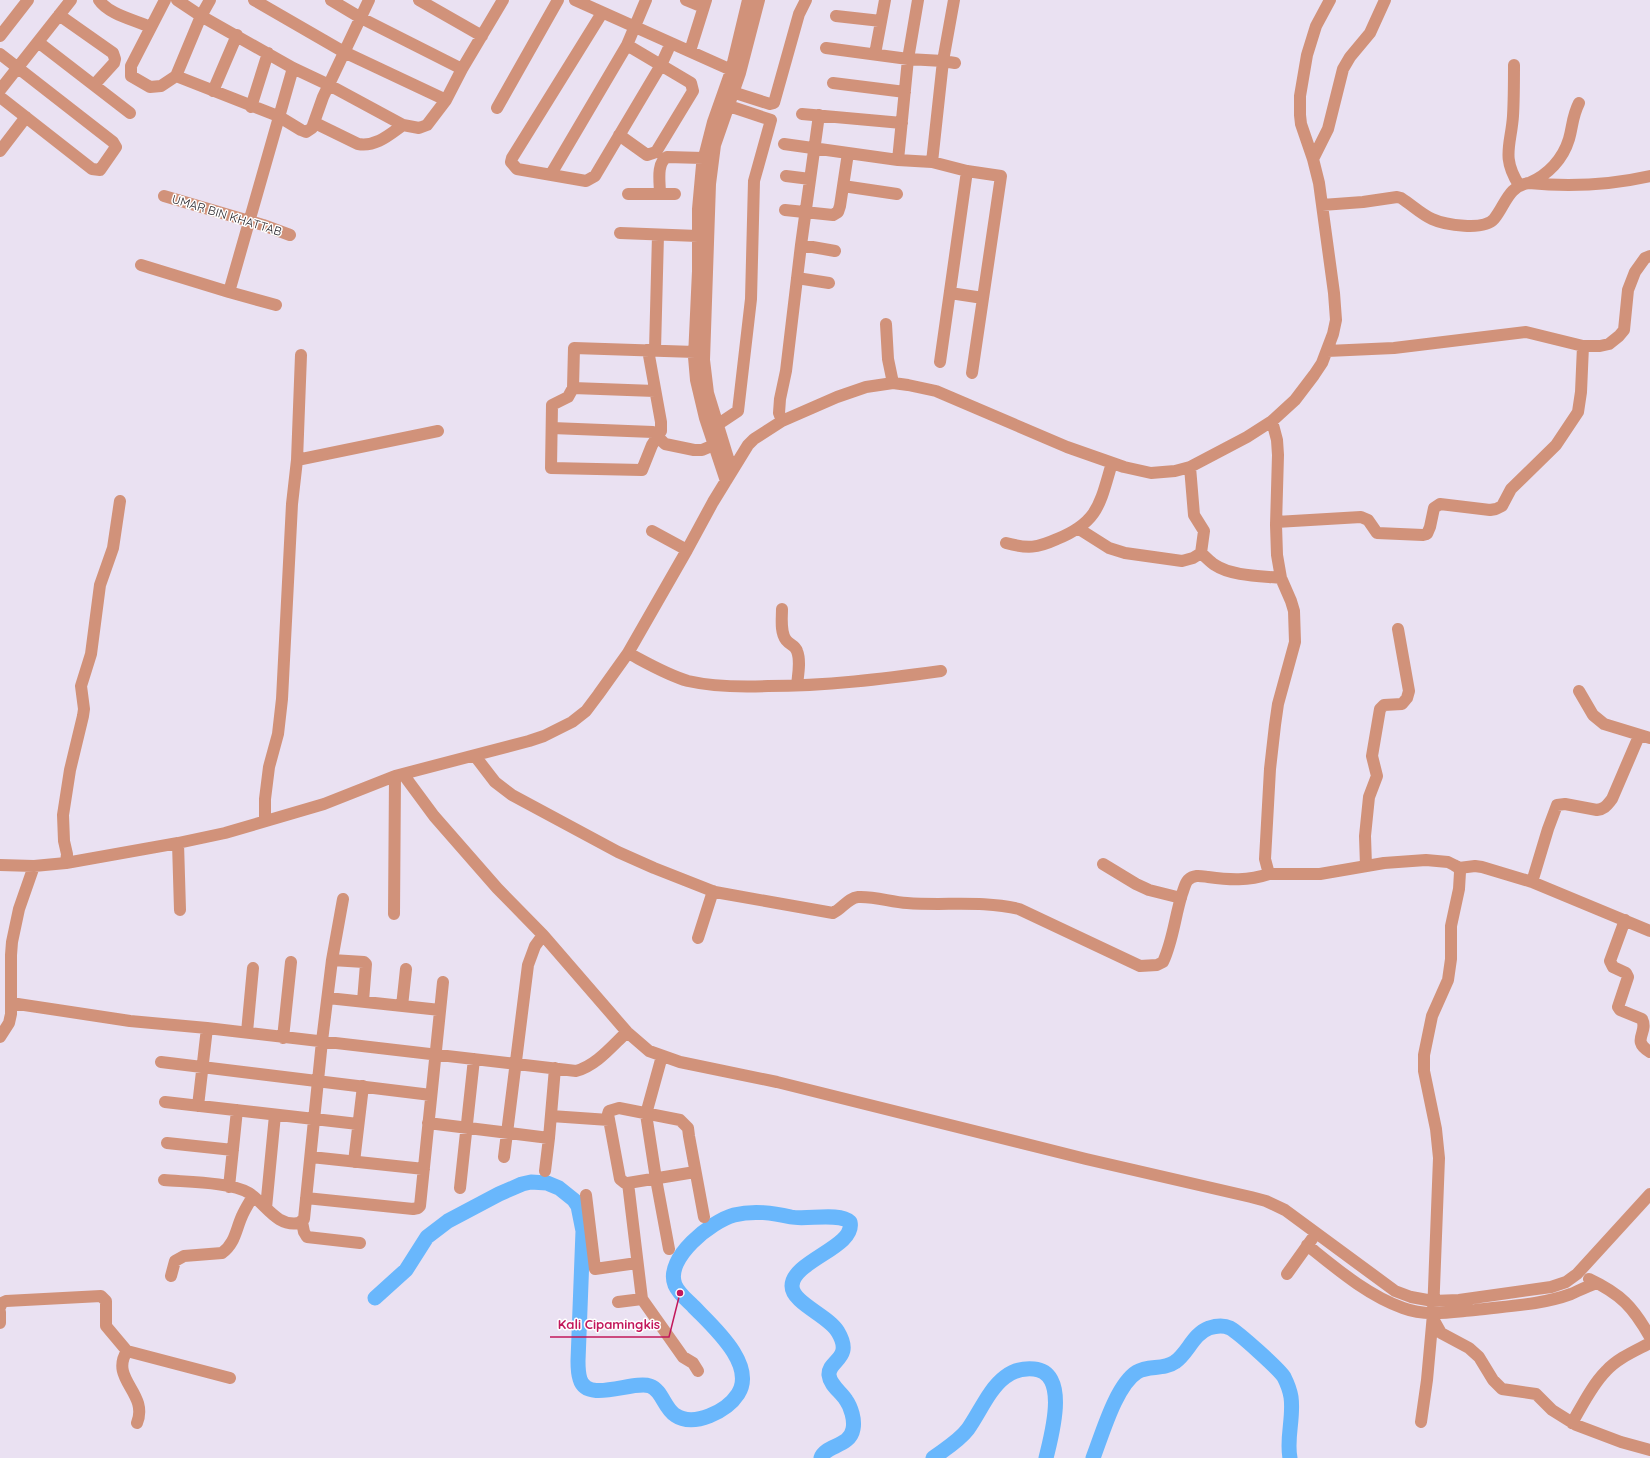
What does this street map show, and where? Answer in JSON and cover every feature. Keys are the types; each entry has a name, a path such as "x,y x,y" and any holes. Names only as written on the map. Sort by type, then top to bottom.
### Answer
{"street":[{"path":"0,36 28,0"},
{"path":"0,90 70,0"},
{"path":"99,0 112,12 150,27"},
{"path":"165,0 131,66 131,76 154,88 161,86 176,76 201,16 210,0"},
{"path":"177,0 201,16 293,68 329,85 403,125 419,128 427,124 446,100 462,69 503,0"},
{"path":"254,0 344,52 446,100"},
{"path":"331,0 361,18 462,69"},
{"path":"176,76 251,107 278,116 306,132 312,128 315,123 323,97 369,0"},
{"path":"418,0 482,36"},
{"path":"497,108 558,0"},
{"path":"575,0 736,72"},
{"path":"551,174 627,45 646,0"},
{"path":"686,0 705,4 690,52"},
{"path":"736,72 745,9 748,0"},
{"path":"729,476 718,443 700,400 696,380 695,352 699,186 703,158 713,122 729,91 759,0"},
{"path":"729,91 770,104 774,103 799,14 806,0"},
{"path":"875,54 885,0"},
{"path":"898,160 908,59 918,0"},
{"path":"932,162 942,62 954,0"},
{"path":"0,865 34,866 67,858 178,843 225,833 265,810 324,804 399,775 475,756 544,736 572,722 586,711 628,653 680,547 713,502 754,439 781,417 852,391 875,385 892,378 908,385 936,392 1067,447 1112,463 1151,473 1175,471 1190,467 1248,437 1272,421 1295,400 1314,375 1327,351 1336,320 1336,307 1322,205 1312,154 1304,134 1300,115 1300,96 1304,68 1316,26 1330,0"},
{"path":"1312,154 1328,130 1343,69 1350,57 1370,33 1386,0"},
{"path":"602,13 512,158 511,162 516,169 586,181 595,176 661,65 671,43"},
{"path":"59,15 113,53 114,63 94,85"},
{"path":"836,16 881,21"},
{"path":"213,91 237,35"},
{"path":"38,42 130,113"},
{"path":"619,135 646,155 654,154 693,91 691,83 627,45"},
{"path":"826,48 908,59 955,63"},
{"path":"251,107 268,53"},
{"path":"0,54 113,142 116,147 100,170 92,169 0,97"},
{"path":"1514,65 1513,118 1508,144 1509,167 1512,174 1524,184 1563,186 1617,182 1650,176"},
{"path":"229,292 278,116 293,68"},
{"path":"832,83 905,92"},
{"path":"718,443 717,425 708,393 704,360 710,184 715,145 729,106 729,91"},
{"path":"1322,205 1363,202 1397,197 1402,198 1433,219 1461,225 1484,225 1493,220 1510,194 1524,184 1545,174 1553,166 1566,149 1570,137 1573,114 1579,103"},
{"path":"717,425 738,411 751,299 754,181 771,120 729,106"},
{"path":"802,114 902,123"},
{"path":"781,417 780,399 786,371 805,212 819,115"},
{"path":"0,151 26,117"},
{"path":"315,123 358,144 364,145 377,142 403,125"},
{"path":"784,144 898,160 932,162 967,172 1001,176 972,373"},
{"path":"785,210 833,215 838,212 848,153"},
{"path":"660,194 660,165 664,159 667,157 703,158"},
{"path":"940,362 967,172"},
{"path":"786,176 810,179"},
{"path":"843,186 897,194"},
{"path":"628,194 675,194"},
{"name":"UMAR BIN KHATTAB","path":"164,196 290,235"},
{"path":"620,234 698,236"},
{"path":"658,235 652,350 661,431 652,445 642,470 551,468 552,405 568,397 573,388 574,348 652,350 695,352"},
{"path":"801,245 835,251"},
{"path":"1327,351 1394,348 1526,332 1544,335 1583,346 1600,346 1608,344 1619,336 1624,330 1628,290 1636,272 1645,258 1650,256"},
{"path":"141,265 276,305"},
{"path":"797,278 829,283"},
{"path":"950,293 983,298"},
{"path":"886,324 888,359 892,378"},
{"path":"1276,522 1361,517 1368,520 1377,533 1423,535 1429,531 1434,508 1440,504 1490,510 1499,508 1504,503 1512,488 1556,445 1578,412 1581,392 1583,346"},
{"path":"265,810 269,766 278,734 282,699 301,355"},
{"path":"573,388 656,391"},
{"path":"1269,874 1265,859 1270,769 1278,704 1295,642 1294,611 1281,578 1277,555 1276,522 1278,455 1277,440 1272,421"},
{"path":"552,428 653,432 665,444 694,450 702,450 718,443"},
{"path":"296,460 438,431"},
{"path":"1006,542 1018,546 1033,548 1046,544 1079,529 1092,516 1097,508 1103,495 1112,463"},
{"path":"1190,467 1194,515 1204,531 1201,553"},
{"path":"67,858 64,841 63,815 68,778 84,709 81,686 91,654 100,585 113,548 120,501"},
{"path":"1079,529 1109,548 1125,553 1182,561 1193,558 1201,553"},
{"path":"652,531 680,547"},
{"path":"1201,553 1216,566 1224,570 1281,578"},
{"path":"782,609 782,624 786,640 795,647 798,653 798,685"},
{"path":"1366,866 1368,803 1377,776 1372,756 1380,709 1384,704 1402,704 1407,698 1408,691 1398,629"},
{"path":"628,653 664,672 688,681 730,686 798,685 851,682 941,671"},
{"path":"1532,882 1555,808 1560,804 1597,810 1603,809 1612,799 1644,737 1604,724 1593,715 1579,691"},
{"path":"475,756 491,778 512,795 618,852 661,871 713,891 833,913 842,908 851,899 859,897 906,904 1004,905 1019,909 1140,966 1157,965 1163,962 1187,881 1194,876 1228,880 1245,880 1258,878 1269,874 1320,874 1366,866 1426,860 1448,862 1459,868 1475,866 1482,867 1532,882 1650,930"},
{"path":"394,914 399,775"},
{"path":"399,775 498,888 543,935 627,1032 649,1051 680,1062 777,1082 1079,1158 1266,1201 1285,1210 1371,1275 1395,1291 1411,1297 1433,1301 1480,1304 1526,1304 1571,1294 1597,1283"},
{"path":"178,843 180,910"},
{"path":"1103,864 1149,890 1181,898"},
{"path":"0,1037 9,1023 11,1003 11,955 16,921 34,866"},
{"path":"1421,1422 1425,1395 1433,1301 1438,1158 1436,1129 1424,1071 1424,1055 1432,1016 1444,991 1449,974 1451,959 1451,926 1459,889 1459,868"},
{"path":"698,938 713,891"},
{"path":"343,899 332,960 322,1041 305,1216 302,1222 304,1232 307,1237 360,1243"},
{"path":"1625,920 1610,961 1613,967 1626,973 1628,977 1618,1006 1620,1010 1642,1019 1644,1025 1640,1042 1641,1045 1650,1052"},
{"path":"504,1157 528,965 535,946 543,935"},
{"path":"332,960 364,962 366,964 363,1002"},
{"path":"283,1038 291,962"},
{"path":"247,1032 253,968"},
{"path":"402,1006 406,969"},
{"path":"306,1198 416,1209 422,1203 428,1123 443,982"},
{"path":"328,998 440,1010"},
{"path":"11,1003 123,1020 247,1032 283,1038 322,1041 576,1071 583,1069 598,1059 627,1032"},
{"path":"198,1106 207,1028"},
{"path":"662,1056 646,1114 669,1249"},
{"path":"460,1188 474,1059"},
{"path":"161,1062 431,1094"},
{"path":"545,1171 550,1138 555,1068"},
{"path":"354,1162 363,1086"},
{"path":"165,1102 358,1124"},
{"path":"695,1172 625,1183 620,1179 608,1114 610,1111 615,1108 680,1120 685,1124 689,1136 704,1217"},
{"path":"229,1187 237,1110"},
{"path":"266,1208 275,1115"},
{"path":"551,1116 609,1120"},
{"path":"428,1123 550,1138"},
{"path":"167,1143 233,1150"},
{"path":"311,1157 424,1170"},
{"path":"164,1180 229,1187 253,1196 276,1218 285,1223 295,1224 302,1222"},
{"path":"628,1183 642,1299 683,1357 693,1363 698,1371"},
{"path":"1307,1245 1362,1288 1404,1308 1432,1316 1566,1282 1578,1274 1650,1194"},
{"path":"586,1195 595,1269 637,1263"},
{"path":"171,1276 175,1261 181,1257 222,1253 226,1250 233,1240 242,1216 253,1196"},
{"path":"1287,1274 1316,1234"},
{"path":"1578,1274 1597,1283 1625,1301 1638,1317 1650,1337"},
{"path":"1362,1288 1371,1275"},
{"path":"0,1307 2,1303 6,1301 102,1296 106,1302 106,1326 108,1331 127,1351 230,1378"},
{"path":"618,1302 642,1299"},
{"path":"0,1312 0,1323"},
{"path":"1432,1316 1441,1333 1469,1348 1479,1357 1493,1380 1502,1389 1536,1394 1552,1410 1572,1423 1621,1442 1650,1450"},
{"path":"1572,1423 1594,1386 1606,1371 1625,1357 1650,1343"},
{"path":"127,1351 123,1358 121,1368 138,1404 139,1416 137,1423"}],"waterway":[{"path":"375,1298 406,1270 427,1237 448,1221 499,1194 522,1184 531,1182 547,1183 559,1188 574,1200 578,1206 583,1231 578,1370 579,1377 584,1386 592,1390 601,1391 642,1385 650,1386 657,1391 668,1408 675,1415 683,1419 700,1419 718,1412 733,1400 738,1394 742,1382 742,1370 737,1358 720,1334 681,1294 675,1285 673,1274 676,1264 683,1253 692,1242 714,1225 741,1213 777,1214 798,1218 838,1217 845,1219 850,1222 849,1231 843,1239 802,1269 795,1277 792,1286 798,1298 827,1320 838,1332 842,1341 842,1354 832,1366 829,1375 831,1382 848,1403 853,1418 853,1429 851,1435 843,1443 827,1451 821,1458"},
{"path":"1093,1458 1110,1411 1129,1378 1141,1370 1166,1366 1175,1362 1184,1354 1203,1331 1220,1326 1225,1326 1235,1331 1267,1359 1284,1377 1290,1392 1292,1405 1289,1443 1290,1458"},
{"path":"933,1458 952,1445 968,1429 989,1394 999,1382 1015,1371 1022,1369 1034,1369 1045,1373 1052,1381 1055,1393 1054,1421 1046,1458"}],"place":[{"name":"Kali Cipamingkis","path":"680,1293"}]}
